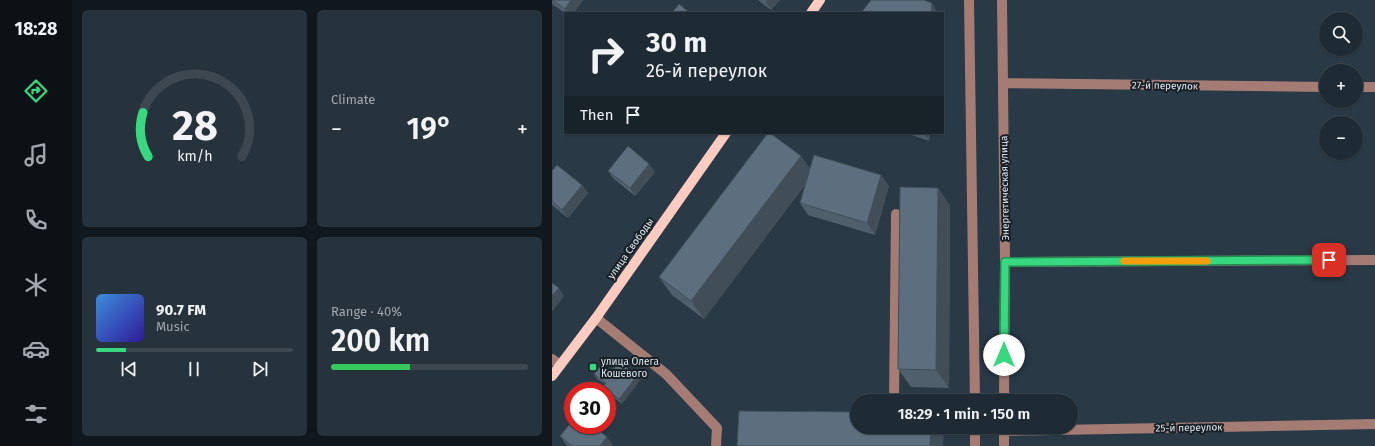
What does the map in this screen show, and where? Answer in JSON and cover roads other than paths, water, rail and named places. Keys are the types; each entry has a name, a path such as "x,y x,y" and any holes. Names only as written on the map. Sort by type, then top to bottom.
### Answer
{"main road":[{"path":"812,12 820,0"},
{"name":"улица Свободы","path":"552,376 556,362 596,318 725,134"}],"street":[{"path":"969,0 975,394"},
{"name":"Энергетическая улица","path":"1002,0 1005,262 1004,394"},
{"name":"27-й переулок","path":"1003,83 1319,87"},
{"path":"1363,87 1375,87"},
{"path":"894,394 896,214"},
{"path":"1005,262 1375,260"},
{"path":"596,318 666,374 717,428 716,446"},
{"name":"25-й переулок","path":"1078,428 1375,424"},
{"path":"975,434 975,446"},
{"path":"1004,434 1004,446"}],"place":[{"name":"улица Олега Кошевого","path":"593,367"}]}
